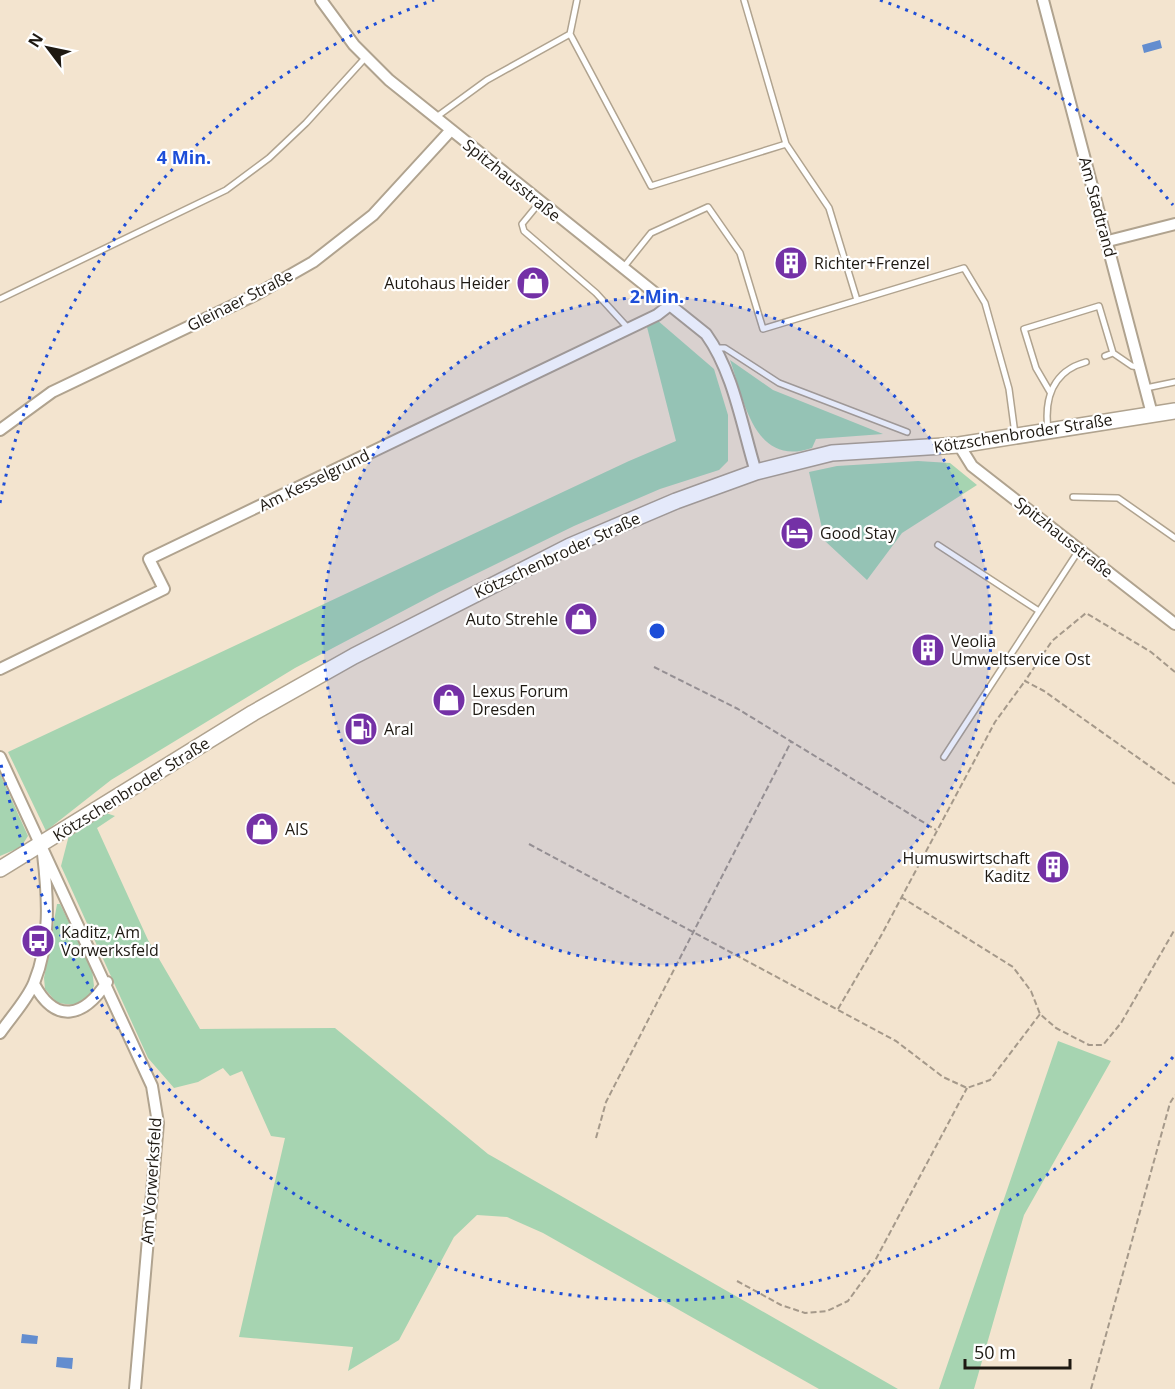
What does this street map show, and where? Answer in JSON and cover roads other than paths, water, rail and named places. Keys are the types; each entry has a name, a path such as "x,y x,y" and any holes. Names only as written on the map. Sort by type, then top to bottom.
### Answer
{"street":[{"name":"Spitzhausstraße","path":"321,0 366,57 389,80 706,334 727,374 756,472"},
{"name":"Am Stadtrand","path":"1042,0 1108,241 1152,414"},
{"name":"Gleinaer Straße","path":"0,430 52,392 257,294 313,262 373,215 451,130"},
{"path":"1108,241 1175,224"},
{"name":"Am Kesselgrund","path":"0,669 164,589 149,559 629,329 657,315 670,305"},
{"name":"Kötzschenbroder Straße","path":"0,869 253,713 408,627 570,546 676,501 756,472 832,453 959,445 1175,411"},
{"name":"Spitzhausstraße","path":"959,445 972,465 1175,624"},
{"path":"0,757 42,845 49,899 45,942 34,984 0,1033"},
{"name":"Am Vorwerksfeld","path":"42,845 107,982 152,1086 158,1123 135,1389"},
{"path":"34,984 41,997 51,1006 66,1012 82,1010 95,1001 107,982"}],"lane":[{"path":"577,0 570,34 651,186 786,144"},
{"path":"744,0 786,144 829,208 857,300"},
{"path":"435,118 487,80 570,34"},
{"path":"0,299 226,190 269,158 306,123 366,57"},
{"path":"540,202 522,224 524,231 596,293 629,329"},
{"path":"623,268 651,232 708,207 740,253 763,329 964,268 985,303 1009,389 1016,435"},
{"path":"1050,392 1036,368 1024,329 1099,306 1113,353 1132,366 1140,367"},
{"name":"Spitzhausstraße","path":"715,348 725,348 779,383 907,432"},
{"path":"1105,356 1113,353"},
{"path":"1048,430 1046,409 1050,392 1063,372 1086,362"},
{"path":"1146,388 1175,382"},
{"path":"1073,497 1118,498 1175,538"},
{"path":"938,545 1039,611"},
{"path":"944,757 1079,549"}],"water":[{"path":"1160,40 1162,48 1144,53 1142,45"},
{"path":"22,1334 38,1336 37,1344 21,1343"},
{"path":"57,1357 73,1358 72,1369 56,1367"}],"place":[{"name":"Richter+Frenzel","path":"791,263"},
{"name":"Autohaus Heider","path":"533,283"},
{"name":"Good Stay","path":"797,533"},
{"name":"Auto Strehle","path":"581,619"},
{"name":"Veolia Umweltservice Ost","path":"928,650"},
{"name":"Lexus Forum Dresden","path":"449,700"},
{"name":"Aral","path":"361,729"},
{"name":"AIS","path":"262,829"},
{"name":"Humuswirtschaft Kaditz","path":"1053,867"},
{"name":"Kaditz, Am Vorwerksfeld","path":"38,941"}]}
